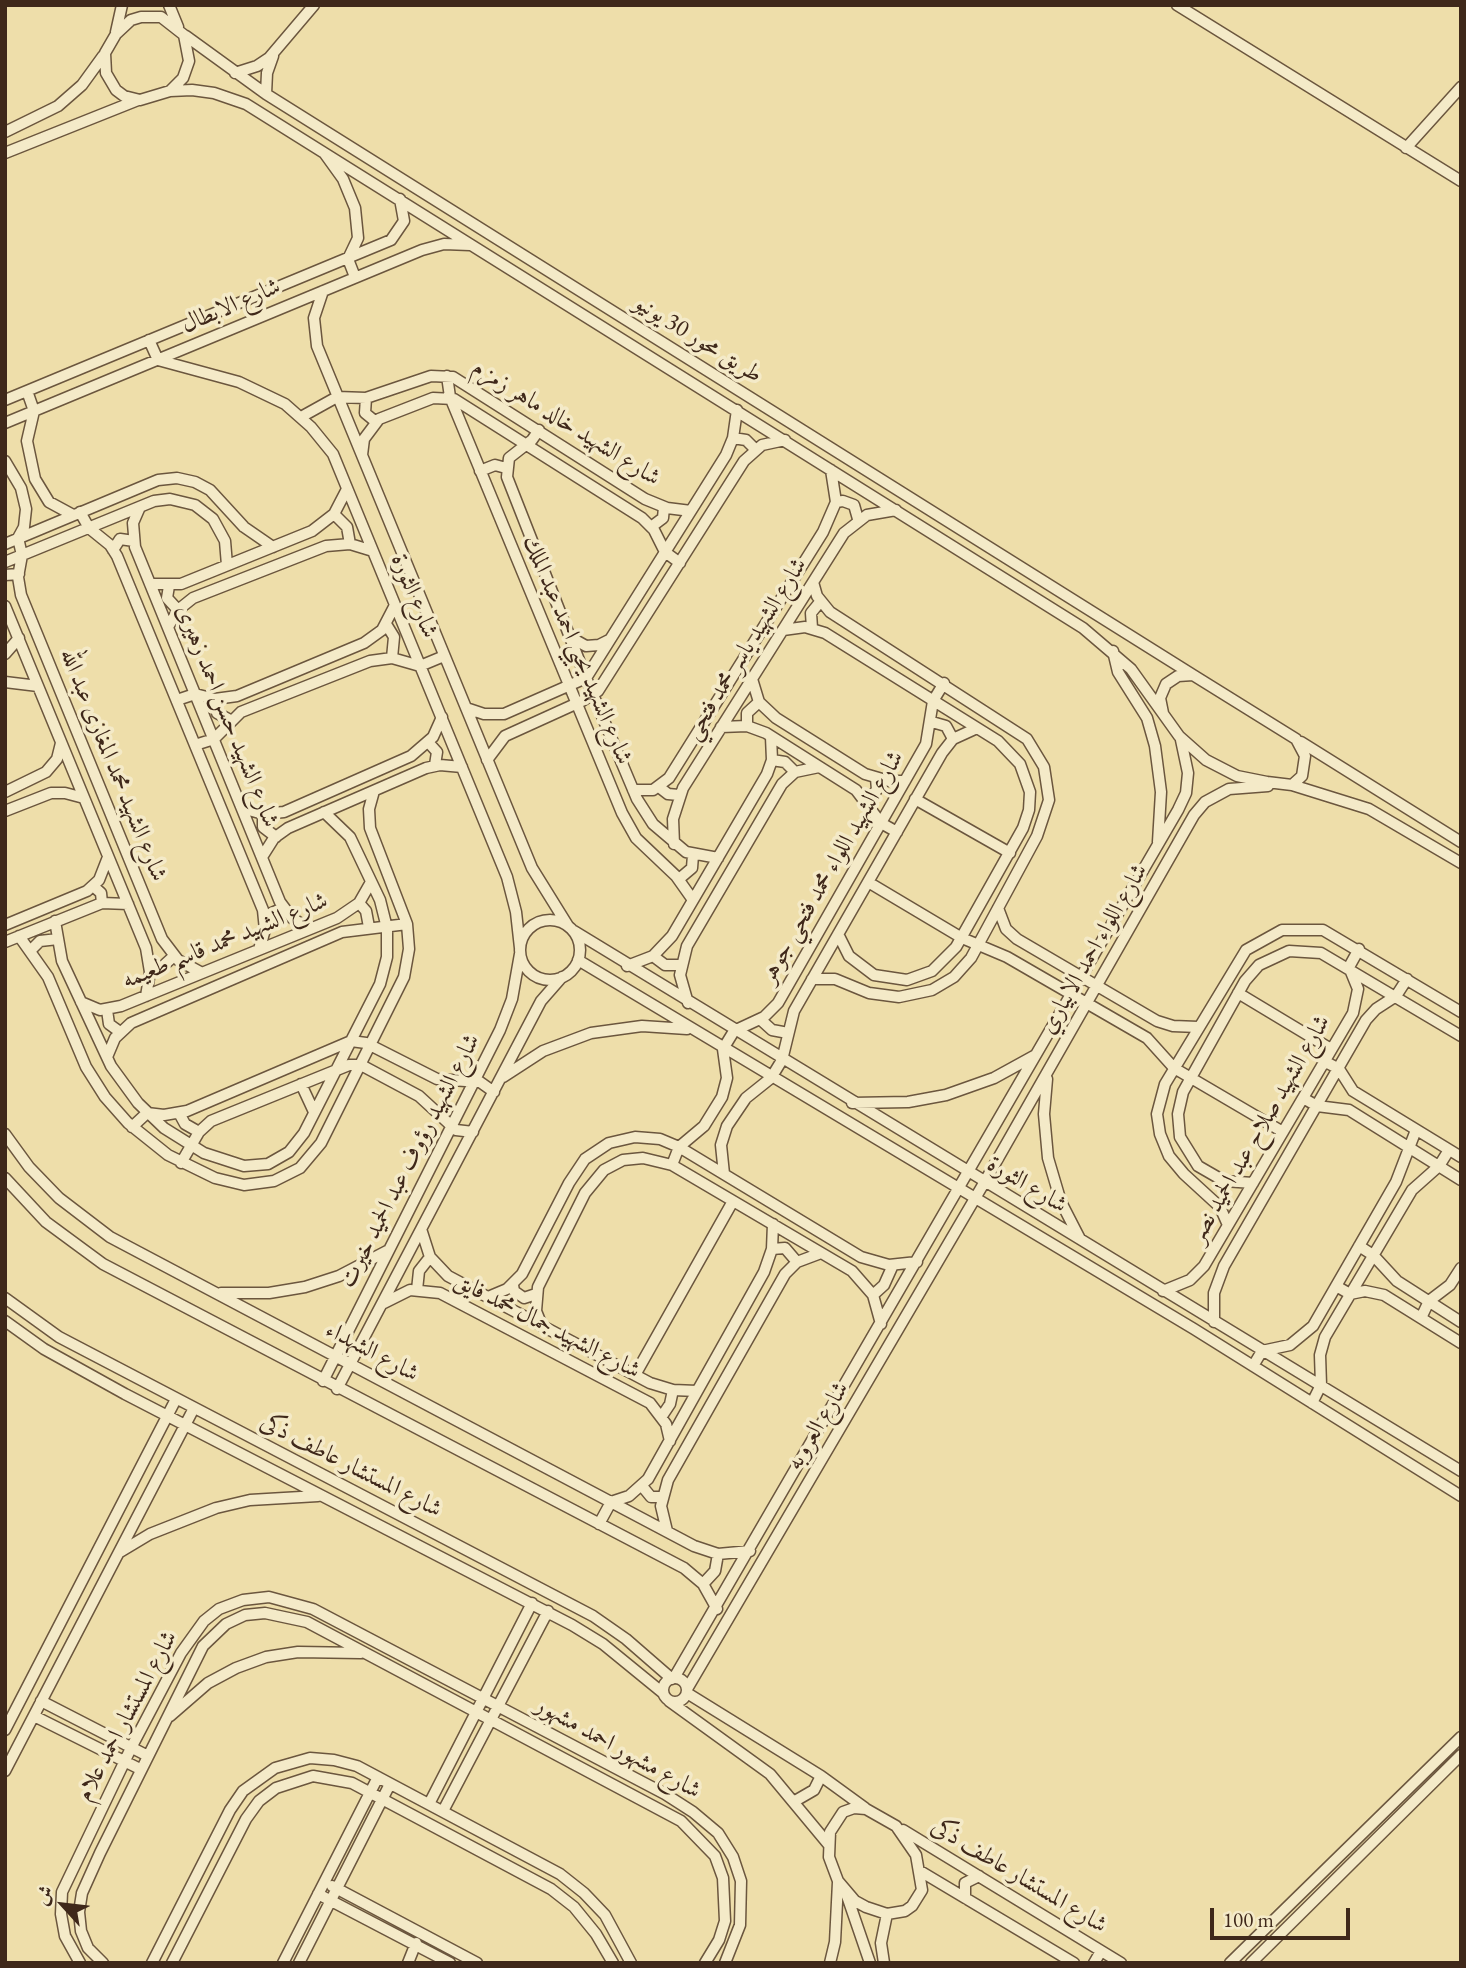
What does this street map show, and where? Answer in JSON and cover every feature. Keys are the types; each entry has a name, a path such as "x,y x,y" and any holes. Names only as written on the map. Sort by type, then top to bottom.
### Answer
{"street":[{"path":"116,34 122,5"},
{"path":"5,152 170,91 183,78 189,61 181,31 169,5"},
{"path":"235,73 257,66 274,52 314,5"},
{"path":"1177,5 1461,181"},
{"path":"5,132 45,114 71,96 92,74 122,26 141,16 161,17 181,31"},
{"name":"طريق محور 30 يونيو","path":"181,31 267,94 1296,739"},
{"path":"267,94 267,72 274,52"},
{"path":"105,53 110,82 124,96 140,100"},
{"path":"1406,148 1461,87"},
{"name":"طريق محور 30 يونيو","path":"170,91 206,92 236,100 320,148 1073,621 1113,651 1140,681 1179,736"},
{"path":"320,148 343,179 355,208 358,238 348,258 355,277"},
{"name":"شارع الابطال","path":"5,400 396,236 405,215 400,199"},
{"name":"شارع الابطال","path":"5,423 429,247 452,243 476,246"},
{"name":"شارع الثورة","path":"323,291 316,308 314,337 337,397 532,868 571,928 627,966 984,1184 1461,1471"},
{"path":"149,340 158,360"},
{"name":"شارع الثورة","path":"158,360 255,388 301,417 333,454 511,888 520,951"},
{"name":"شارع الشهيد خالد ماهر زمزم","path":"337,397 366,398 431,376 447,376 466,383 645,499 664,507 691,511"},
{"name":"شارع الشهيد يحيي احمد عبد الملك","path":"447,376 450,397 628,825 642,844 679,879 693,900"},
{"path":"27,391 34,411 27,441 35,479 48,502 77,514"},
{"path":"301,417 337,397"},
{"name":"شارع الشهيد خالد ماهر زمزم","path":"376,422 387,415 433,398 450,397 527,444 651,527 665,552"},
{"path":"362,456 364,439 376,422 365,413 366,398"},
{"path":"466,708 484,714 504,714 586,678 691,511 733,438 737,410"},
{"path":"480,471 495,465 506,468 513,453 527,444 539,430"},
{"path":"733,438 746,440 755,449"},
{"path":"487,760 505,736 593,695 609,676 755,449 769,442 785,440"},
{"path":"5,461 16,476 24,500 24,527 18,538 22,555"},
{"name":"شارع الشهيد يحيي احمد عبد الملك","path":"506,468 509,485 634,790 653,824 674,844 693,855 718,858"},
{"path":"831,469 836,502 851,503 858,512 859,520 877,511 896,510"},
{"path":"5,544 158,480 177,478 195,482 210,490 251,532 273,547"},
{"path":"150,584 169,586 320,527 334,514 347,489"},
{"path":"5,562 162,499 183,500 202,509 218,526 225,541 227,565"},
{"name":"شارع الشهيد ياسر محمد فتحي","path":"659,787 673,773 823,532 836,502"},
{"path":"113,550 120,539 134,541 133,523 140,507"},
{"path":"651,527 663,518 664,507"},
{"name":"شارع الشهيد حسن احمد زهيرى","path":"77,514 113,550 265,916"},
{"path":"218,526 233,514"},
{"path":"334,514 347,527 350,544"},
{"name":"شارع الشهيد ياسر محمد فتحي","path":"674,844 673,819 679,795 844,533 859,520"},
{"name":"شارع الشهيد حسن احمد زهيرى","path":"134,541 284,908 309,929"},
{"path":"168,627 178,610 193,598 326,546 350,544 373,551"},
{"path":"665,552 680,563"},
{"name":"شارع الشهيد محمد المغازى عبد الله","path":"22,555 19,574 21,595 162,939 174,956 202,973"},
{"path":"5,575 19,574"},
{"path":"812,979 835,979 879,995 909,996 932,990 954,977 978,946 1043,825 1049,788 1044,767 1034,748 1019,732 830,612 820,602 813,583"},
{"path":"169,586 169,602 178,610"},
{"path":"812,628 811,613 820,602"},
{"path":"177,700 195,694 215,699 237,696 364,643 386,624 395,605"},
{"name":"شارع الشهيد محمد المغازى عبد الله","path":"5,606 146,948 150,968 146,996"},
{"path":"386,624 394,638 392,658"},
{"path":"783,630 812,628 825,633 988,735 1006,748 1020,764 1030,792 1027,819 1010,853 962,938 949,956 932,971 916,978 898,980 874,975 860,967 849,956 838,934"},
{"path":"570,637 586,646 599,645 610,640"},
{"path":"5,653 19,638"},
{"path":"1113,651 1118,672 1147,718 1155,746 1161,792 1157,847"},
{"path":"195,746 214,739 230,720 241,712 370,661 392,658 420,666 444,656"},
{"path":"1163,713 1160,698 1166,684 1178,676 1193,675"},
{"path":"752,679 759,702 776,718 876,778 905,781"},
{"path":"5,682 38,686"},
{"path":"933,701 944,683"},
{"path":"215,699 217,713 230,720"},
{"name":"شارع الشهيد اللواء محمد فتحي جوهر","path":"734,1031 761,1020 778,1003 926,744 932,722 933,701"},
{"path":"747,726 747,713 759,702"},
{"path":"242,808 263,814 284,812 411,755 428,743 442,717"},
{"path":"988,735 998,719"},
{"path":"932,722 946,726 953,739 977,728"},
{"path":"721,727 747,726 771,737 856,790 881,823 897,832"},
{"path":"1179,736 1196,752 1226,771 1276,784 1292,785 1369,809 1461,863"},
{"name":"شارع اللواء احمد الابياري","path":"968,1174 1186,793 1188,764 1179,736"},
{"path":"627,966 653,956 667,944 767,774 772,760 771,737"},
{"name":"شارع الشهيد اللواء محمد فتحي جوهر","path":"724,1174 721,1145 727,1126 746,1098 771,1078 782,1060 794,1011 915,799 953,739"},
{"path":"1292,785 1302,776 1306,763 1304,750 1296,739"},
{"path":"1296,739 1461,842"},
{"path":"5,792 46,772 57,759 62,743"},
{"path":"428,743 437,752 435,765"},
{"path":"772,760 785,762 794,772"},
{"path":"262,858 275,836 324,812 435,765 462,767"},
{"path":"689,1004 681,985 680,965 687,946 782,784 794,772 819,767"},
{"path":"866,801 877,790 876,778"},
{"name":"شارع اللواء احمد الابياري","path":"984,1184 1199,808 1229,789 1276,784"},
{"path":"634,790 647,791 659,787 668,794 679,795"},
{"path":"19,936 48,977 90,1074 110,1103 132,1127 181,1163 215,1178 244,1185 267,1183 288,1176 311,1157 321,1143 404,977 409,949 407,924 369,816 374,791"},
{"path":"5,811 51,793 84,798"},
{"path":"915,799 1010,853"},
{"path":"55,920 62,961 107,1057 119,1079 147,1113 191,1145 233,1164 268,1164 289,1152 297,1143 338,1068 384,971 387,928 371,882 347,832 324,812"},
{"path":"263,814 265,830 275,836"},
{"path":"360,858 379,850"},
{"path":"679,879 692,868 693,855"},
{"path":"5,925 93,886 104,873 108,856"},
{"path":"998,874 1012,882"},
{"name":"شارع الشهيد محمد قاسم طعيمه","path":"81,1002 93,1008 107,1010 309,929 345,914 359,903 371,882"},
{"path":"868,882 962,938 1007,957 1147,1038 1174,1068 1283,1132"},
{"path":"93,886 101,893 102,903"},
{"path":"5,942 102,903 128,904"},
{"path":"359,903 366,911 369,928"},
{"path":"259,949 265,916 284,908"},
{"path":"998,908 1002,923 1011,935 1157,1021 1173,1027 1198,1027"},
{"path":"548,920 571,928 579,945 578,960 562,977 549,980 536,976 525,967 520,951 524,934 534,924 548,920"},
{"name":"شارع الشهيد محمد قاسم طعيمه","path":"120,1032 131,1023 342,932 407,924"},
{"path":"1228,1225 1216,1202 1175,1166 1160,1135 1159,1104 1174,1068 1246,950 1282,930 1323,930 1461,1012"},
{"path":"30,951 40,941 58,939"},
{"path":"1349,967 1359,949"},
{"name":"شارع الشهيد رؤوف عبد الحميد خيرت","path":"323,1381 508,1009 520,951"},
{"path":"1252,1184 1234,1183 1216,1177 1198,1166 1185,1148 1178,1114 1183,1092 1238,993 1245,981 1268,958 1289,951 1321,953 1349,967 1461,1036"},
{"path":"150,968 162,968 174,956"},
{"path":"653,956 665,965 680,965"},
{"name":"شارع الثورة","path":"578,960 1253,1366 1461,1496"},
{"name":"شارع الشهيد صلاح عبد الحميد نصر","path":"1163,1291 1181,1285 1197,1273 1303,1098 1358,998 1357,981 1349,967"},
{"path":"1230,973 1245,981"},
{"name":"شارع الشهيد رؤوف عبد الحميد خيرت","path":"337,1389 422,1232 541,1001 562,977"},
{"name":"شارع الشهيد صلاح عبد الحميد نصر","path":"1214,1322 1212,1303 1219,1275 1371,1014 1396,996 1407,979"},
{"path":"1238,993 1331,1049"},
{"path":"107,1010 109,1024 120,1032 107,1057"},
{"path":"761,1020 772,1030 788,1033"},
{"path":"500,1080 543,1051 591,1033 642,1026 693,1030"},
{"path":"672,1165 679,1147 704,1126 722,1097 727,1078 723,1049 734,1031"},
{"path":"132,1127 147,1113 179,1113 351,1041 371,1045 437,1079 474,1081 494,1092"},
{"path":"851,1102 889,1103 946,1095 994,1078 1038,1054"},
{"path":"1324,1061 1339,1069 1353,1091 1461,1157"},
{"path":"181,1163 199,1132 212,1121 338,1068 361,1065 426,1100 450,1127 473,1132"},
{"path":"1049,1070 1044,1114 1048,1158 1061,1202 1082,1242"},
{"path":"301,1084 314,1112"},
{"path":"1303,1098 1317,1106 1349,1110 1461,1180"},
{"path":"179,1113 185,1124 199,1132"},
{"path":"1253,1366 1262,1351 1290,1345 1306,1334 1399,1175 1407,1147 1416,1130"},
{"name":"شارع الشهداء","path":"5,1134 43,1183 75,1212 110,1237 667,1531 718,1554 750,1551"},
{"path":"488,1297 513,1285 526,1268 569,1183 585,1159 609,1143 635,1137 660,1139 679,1147 862,1257 893,1265 917,1262"},
{"path":"1311,1403 1321,1385 1322,1346 1350,1294 1416,1184 1439,1166 1449,1150"},
{"path":"542,1326 536,1294 585,1193 597,1176 613,1164 633,1158 653,1158 672,1165 852,1271 873,1295 881,1324"},
{"path":"1268,1158 1282,1166"},
{"name":"شارع العروبه","path":"673,1678 717,1609 968,1174"},
{"name":"شارع الشهداء","path":"5,1178 46,1222 88,1255 337,1389 684,1568 703,1584 717,1609"},
{"name":"شارع العروبه","path":"687,1691 984,1184"},
{"path":"635,1375 733,1201"},
{"path":"599,1524 611,1502 629,1496 642,1486 670,1441 764,1272 772,1249 773,1224"},
{"name":"شارع الشهيد جمال محمد فايق","path":"422,1232 430,1257 448,1276 635,1375 673,1390 697,1391"},
{"path":"1359,1246 1374,1255 1391,1277 1461,1322"},
{"path":"772,1249 785,1248 797,1262"},
{"path":"215,1293 260,1294 305,1287 339,1276 387,1251"},
{"path":"667,1531 661,1515 662,1497 780,1281 797,1262 821,1253"},
{"path":"417,1290 419,1271 430,1257"},
{"path":"873,1295 884,1285 893,1265"},
{"path":"1420,1318 1429,1301 1450,1285 1461,1268"},
{"path":"513,1285 514,1291 524,1298 536,1294"},
{"path":"1336,1286 1350,1294 1365,1292 1384,1295 1461,1343"},
{"name":"شارع الشهيد جمال محمد فايق","path":"383,1303 401,1293 417,1290 440,1293 642,1399 662,1416"},
{"name":"شارع المستشار عاطف ذكى","path":"5,1298 58,1337 593,1616 673,1678"},
{"name":"شارع المستشار عاطف ذكى","path":"5,1321 44,1349 125,1394 548,1611 603,1644 666,1697 762,1766 795,1801 829,1844"},
{"path":"125,1394 134,1377"},
{"path":"670,1441 662,1416 670,1404 673,1390"},
{"path":"5,1730 176,1399"},
{"path":"834,1405 849,1414"},
{"path":"5,1771 194,1409"},
{"path":"210,1439 219,1422"},
{"path":"146,1458 163,1467"},
{"path":"642,1486 651,1497 662,1497"},
{"path":"119,1553 150,1534 216,1508 250,1500 321,1496"},
{"path":"703,1584 715,1571 718,1554"},
{"name":"شارع المستشار احمد علام","path":"77,1959 65,1936 61,1914 62,1892 124,1761 191,1636 219,1609 243,1600 269,1597 294,1602 483,1699"},
{"path":"429,1804 532,1603"},
{"path":"219,1609 226,1623 255,1614 286,1616 307,1622 476,1713"},
{"path":"443,1811 548,1611"},
{"name":"شارع المستشار احمد علام","path":"88,1948 81,1931 79,1912 82,1893 160,1726 203,1646 226,1623"},
{"path":"160,1726 191,1696 236,1668 267,1657 298,1652 363,1653"},
{"path":"686,1661 690,1668 698,1669"},
{"path":"687,1691 680,1702 666,1697 664,1684 673,1678 683,1681 687,1691 896,1826 907,1839 920,1871 922,1889 912,1906 905,1911 887,1914 866,1907 846,1892 838,1881"},
{"name":"شارع مشهور احمد مشهور","path":"483,1699 665,1794 718,1833 733,1857 741,1881 740,1925 725,1963"},
{"path":"41,1701 146,1755"},
{"name":"شارع مشهور احمد مشهور","path":"476,1713 659,1808 681,1821 701,1838 719,1867 726,1901 719,1940 705,1963"},
{"path":"34,1716 140,1769"},
{"path":"1230,1963 1461,1737"},
{"path":"1251,1963 1461,1755"},
{"path":"152,1963 230,1810 243,1791 275,1768 310,1758 357,1766 560,1874 584,1893 605,1915 631,1963"},
{"path":"172,1963 246,1819 259,1801 275,1788 313,1776 343,1780 551,1889 574,1907 596,1934 613,1963"},
{"path":"795,1801 809,1795 821,1776"},
{"path":"283,1963 378,1777"},
{"path":"299,1963 390,1784"},
{"path":"830,1963 835,1942 838,1881 829,1844 835,1821 843,1812 866,1809"},
{"name":"شارع المستشار عاطف ذكى","path":"896,1826 1121,1963"},
{"name":"شارع المستشار عاطف ذكى","path":"920,1871 1074,1963"},
{"path":"965,1898 965,1883 979,1876"},
{"path":"324,1882 477,1963"},
{"path":"846,1892 869,1960"},
{"path":"318,1894 450,1963"},
{"path":"883,1958 881,1933 887,1914"},
{"path":"408,1963 416,1943"},
{"path":"77,1959 88,1948 103,1963"},
{"path":"869,1960 875,1951 883,1958"},
{"path":"1094,1963 1101,1951"}]}
